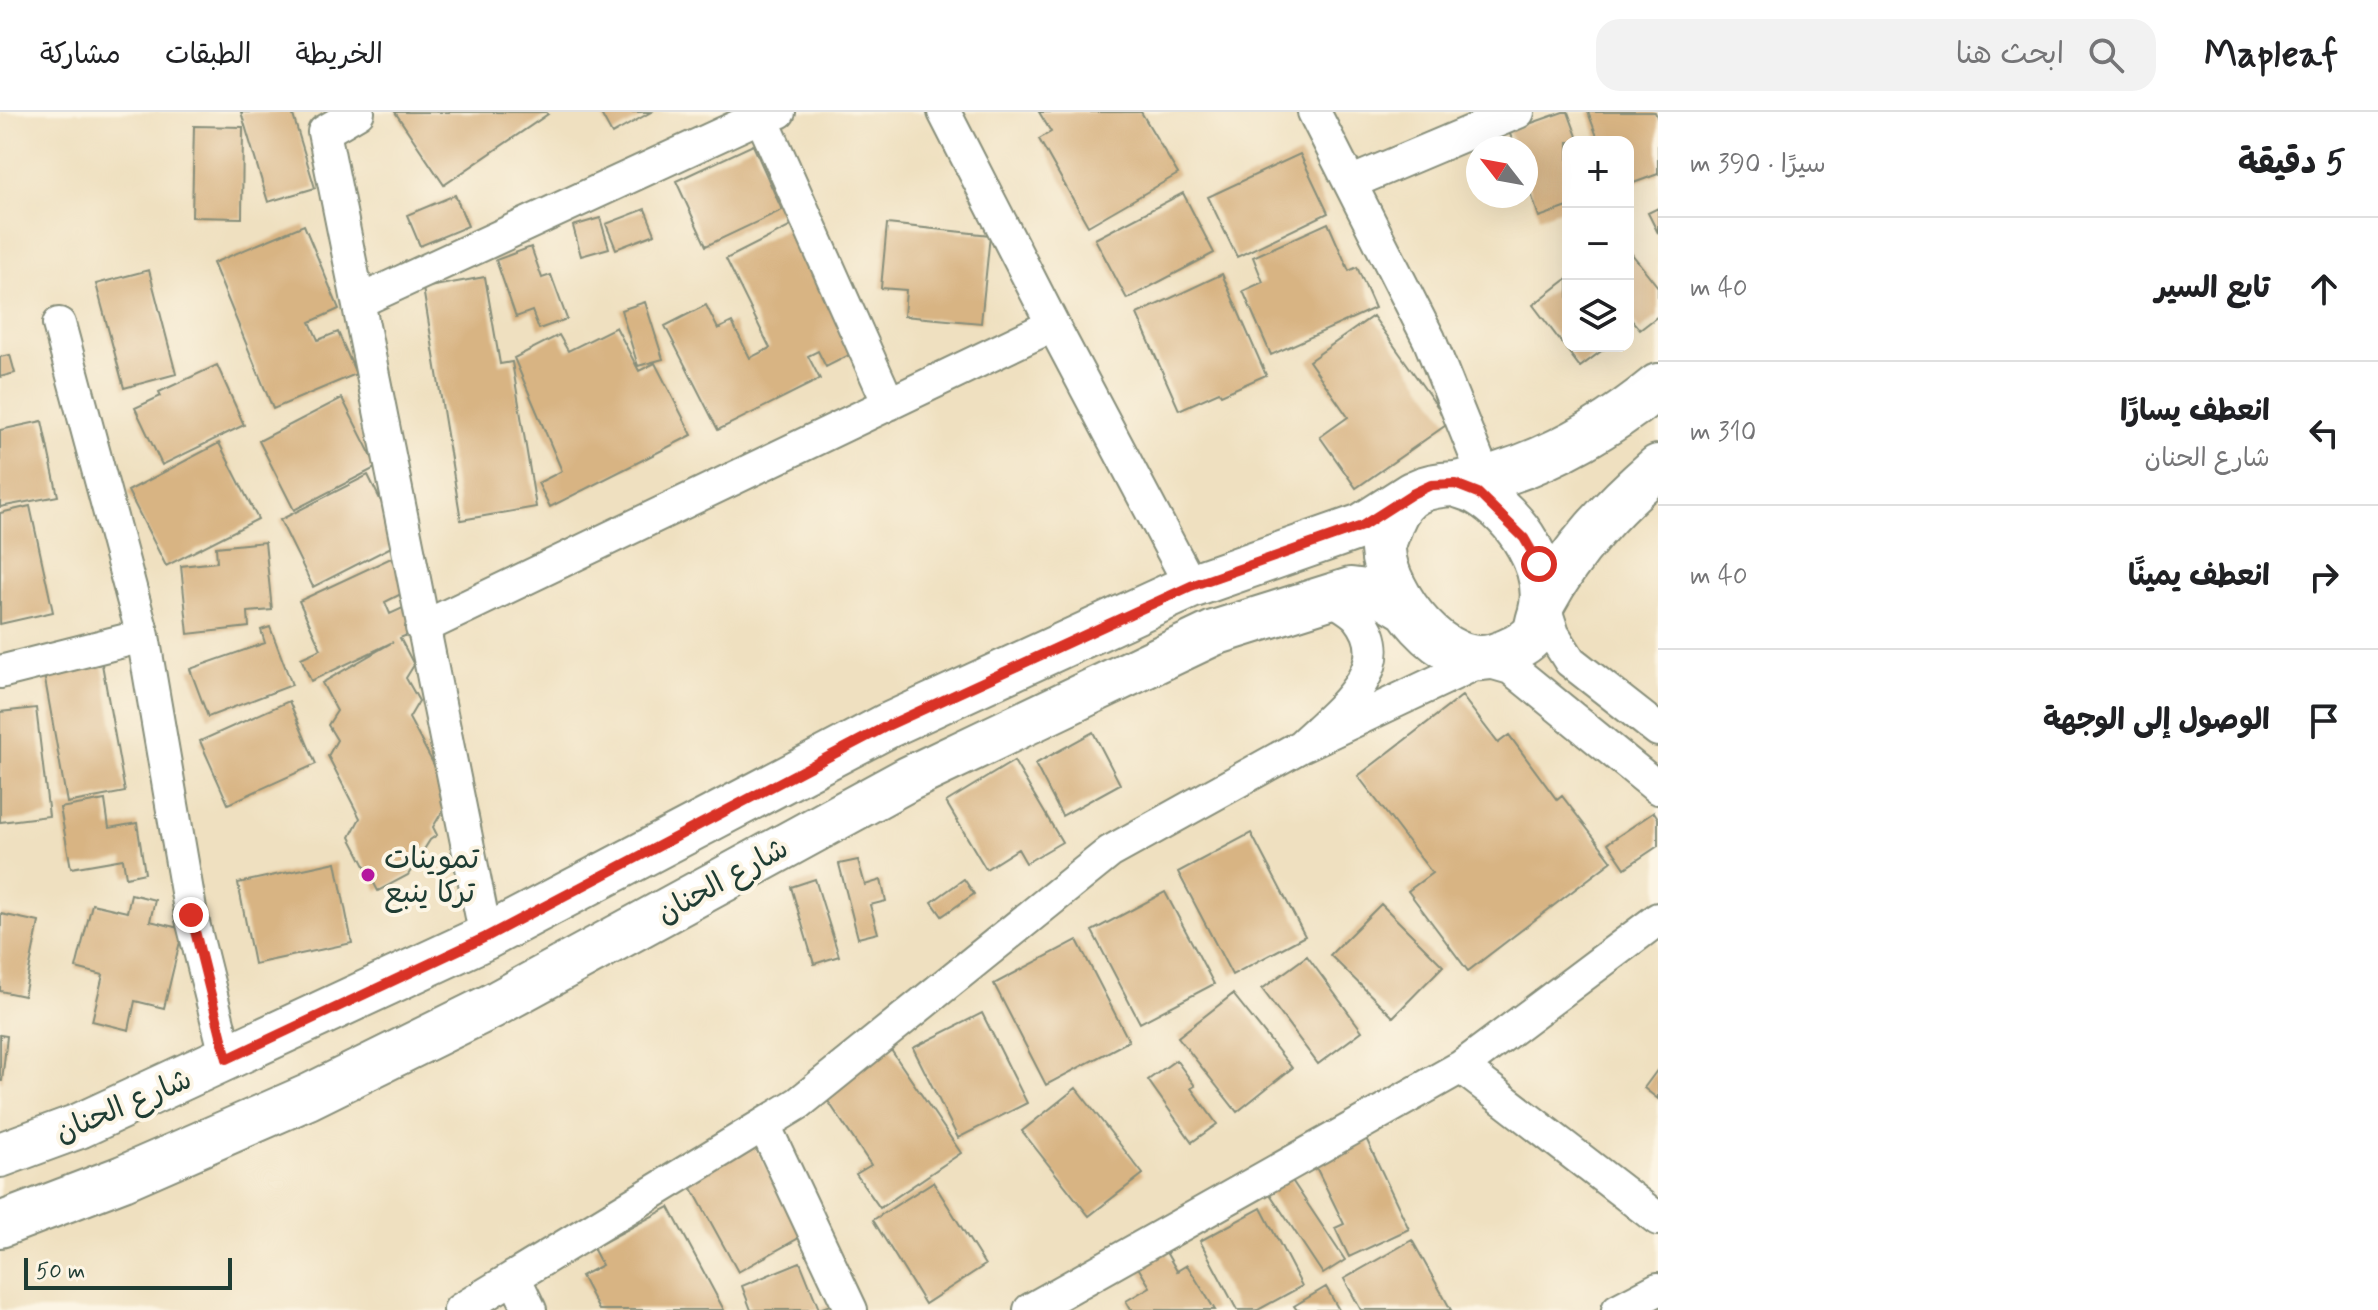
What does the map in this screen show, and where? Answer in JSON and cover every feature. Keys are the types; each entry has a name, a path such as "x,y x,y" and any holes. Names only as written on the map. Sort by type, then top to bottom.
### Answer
{"main road":[{"path":"1658,386 1637,404 1586,437 1475,482 1431,485 1412,494 1396,513 1383,546 1388,576 1407,609 1434,639 1457,653 1483,660 1510,651 1535,633 1543,603 1563,567 1591,532 1658,467"},
{"path":"1475,482 1478,493 1524,538 1539,564 1543,603"},
{"name":"شارع الحنان","path":"0,1155 79,1126 486,937 887,726 1191,586 1362,526 1412,494"},
{"name":"شارع الحنان","path":"0,1225 123,1178 308,1097 492,1006 908,779 1214,633 1351,590 1382,594 1407,609"}],"street":[{"path":"358,112 324,132 486,937"},
{"path":"944,112 1191,586"},
{"path":"1314,112 1429,339 1475,482"},
{"path":"1350,183 1518,112"},
{"path":"360,301 766,113 889,404"},
{"path":"59,324 143,636 191,915 227,1059"},
{"path":"422,628 1053,325"},
{"path":"1301,746 1360,688 1371,665 1369,635 1358,616 1329,596"},
{"path":"1543,603 1553,634 1570,661 1658,730"},
{"path":"0,672 143,636"},
{"path":"460,1310 799,1103 1110,852 1301,746 1483,660 1511,668 1658,788"},
{"path":"1030,1310 1461,1067 1658,919"},
{"path":"1461,1067 1658,1219"},
{"path":"764,1125 851,1310"},
{"path":"514,1277 530,1310"},
{"path":"1618,1310 1658,1289"}],"building":[{"path":"241,112 292,112 315,188 268,202"},
{"path":"395,112 546,112 548,114 444,185"},
{"path":"600,112 651,112 612,134"},
{"path":"1039,112 1141,112 1178,174 1088,226 1039,139 1051,132"},
{"path":"1568,112 1577,136 1562,136 1562,209 1539,217 1536,208 1538,136 1511,136 1509,131"},
{"path":"1588,112 1655,112 1658,119 1658,174 1634,183 1634,136 1597,136"},
{"path":"194,126 243,127 242,218 192,217"},
{"path":"753,145 782,210 706,246 676,181"},
{"path":"1300,154 1328,213 1237,257 1208,197"},
{"path":"1183,193 1214,253 1127,299 1095,239"},
{"path":"455,195 468,226 420,246 407,215"},
{"path":"1658,208 1658,233 1648,213"},
{"path":"645,209 655,234 616,249 606,224"},
{"path":"600,218 609,248 581,256 573,226"},
{"path":"1328,223 1349,271 1357,267 1375,308 1271,355 1243,291 1263,282 1253,257"},
{"path":"887,224 990,235 981,323 904,316 906,290 881,288"},
{"path":"304,225 339,309 310,322 318,340 338,332 356,374 273,409 213,263"},
{"path":"793,225 857,351 826,367 818,351 808,356 820,379 718,430 665,326 706,305 718,329 732,322 750,358 770,348 726,259"},
{"path":"531,247 542,278 551,275 567,319 539,329 532,311 516,317 496,260"},
{"path":"1634,257 1658,287 1658,316 1640,330 1634,323"},
{"path":"149,270 176,374 124,388 96,284"},
{"path":"1222,274 1266,375 1179,410 1137,314"},
{"path":"485,277 500,364 512,362 536,507 461,520 423,288"},
{"path":"1562,283 1562,343 1533,305"},
{"path":"645,302 663,359 638,366 621,310"},
{"path":"1373,316 1449,423 1356,488 1320,437 1348,417 1309,361"},
{"path":"616,327 639,371 655,363 692,435 550,507 538,483 562,471 514,358 559,335 568,351"},
{"path":"1569,352 1600,352 1580,367"},
{"path":"10,355 15,373 0,377 0,357"},
{"path":"217,365 244,425 162,465 135,408 161,396 159,392"},
{"path":"342,398 377,467 294,510 259,441"},
{"path":"42,421 58,496 0,507 0,430"},
{"path":"219,443 258,519 166,566 128,491"},
{"path":"368,475 401,542 313,587 280,520"},
{"path":"30,506 53,612 0,624 0,513"},
{"path":"265,542 272,610 248,612 249,627 188,634 181,566 217,562 216,547"},
{"path":"391,558 407,591 385,602 390,614 405,607 416,631 400,638 414,665 406,678 419,701 409,718 451,797 433,827 437,835 430,840 408,875 378,891 350,837 360,818 328,756 337,740 328,725 337,711 322,683 393,642 311,681 301,658 321,649 299,601"},
{"path":"270,627 292,685 208,717 190,669 265,643 261,630"},
{"path":"102,664 125,792 67,803 44,674"},
{"path":"1462,696 1498,743 1509,735 1557,800 1562,796 1612,861 1468,971 1408,891 1432,873 1358,776"},
{"path":"289,701 316,764 228,804 200,741"},
{"path":"36,708 49,816 0,822 0,712"},
{"path":"1093,732 1120,784 1062,816 1035,764"},
{"path":"1014,761 1062,842 1026,863 1018,849 986,869 946,802"},
{"path":"105,800 109,828 137,823 145,873 126,877 123,859 71,868 60,808"},
{"path":"1654,812 1658,818 1658,846 1625,868 1608,843"},
{"path":"1251,833 1305,936 1232,975 1178,872"},
{"path":"858,860 865,885 881,880 886,901 870,905 878,933 858,938 839,864"},
{"path":"336,862 352,943 254,964 238,883"},
{"path":"815,879 839,956 814,964 791,887"},
{"path":"964,879 974,894 942,916 932,902"},
{"path":"1165,892 1214,984 1140,1023 1092,931"},
{"path":"131,894 155,900 150,921 183,929 164,1008 135,1001 129,1030 92,1021 103,975 76,968 92,904 127,912"},
{"path":"1381,904 1443,966 1393,1017 1330,955"},
{"path":"1,914 39,922 24,996 0,991"},
{"path":"1077,940 1129,1041 1046,1085 994,984"},
{"path":"1307,956 1362,1031 1318,1064 1262,989"},
{"path":"1233,994 1292,1068 1237,1112 1178,1037"},
{"path":"982,1013 1027,1103 958,1138 913,1048"},
{"path":"0,1035 7,1036 2,1081 0,1081"},
{"path":"889,1047 961,1153 880,1208 856,1174 871,1165 822,1092"},
{"path":"1176,1060 1195,1086 1191,1088 1217,1124 1192,1142 1148,1080"},
{"path":"1658,1069 1658,1099 1644,1088"},
{"path":"1076,1088 1143,1174 1089,1216 1022,1131"},
{"path":"1364,1134 1409,1229 1349,1257 1335,1228 1344,1224 1312,1159"},
{"path":"754,1145 804,1235 738,1272 688,1181"},
{"path":"1289,1176 1345,1260 1323,1274 1268,1191"},
{"path":"933,1182 985,1265 925,1304 873,1220"},
{"path":"669,1207 724,1310 599,1310 581,1276 602,1265 593,1248"},
{"path":"1261,1208 1302,1286 1258,1310 1237,1310 1200,1241"},
{"path":"1412,1240 1451,1310 1361,1310 1344,1279"},
{"path":"1163,1247 1177,1271 1187,1265 1215,1310 1131,1310 1126,1301 1150,1287 1136,1264"},
{"path":"800,1262 819,1309 833,1304 835,1310 751,1310 742,1286"},
{"path":"1326,1287 1339,1310 1297,1310 1294,1306"}],"place":[{"name":"تموينات تركا ينبع","path":"368,875"}],"route":[{"path":"191,915 227,1059 486,937 887,726 1191,586 1362,526 1431,485 1455,484 1478,493 1524,538 1539,564"}]}
